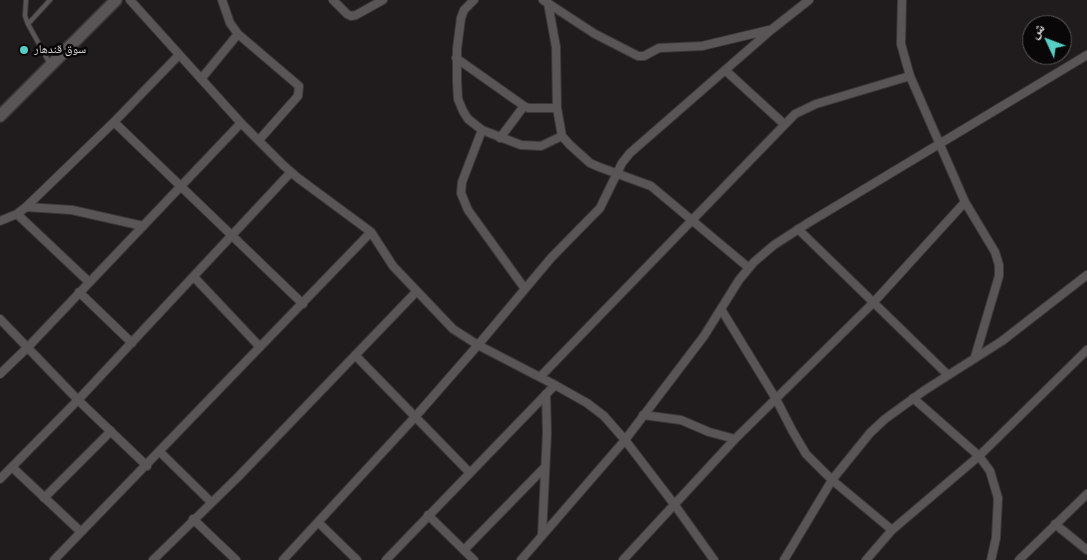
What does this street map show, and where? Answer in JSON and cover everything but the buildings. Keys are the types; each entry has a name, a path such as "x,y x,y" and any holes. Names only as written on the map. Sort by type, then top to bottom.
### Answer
{"main road":[{"path":"0,116 116,0"}],"street":[{"path":"130,0 241,123 291,172 371,232 393,266 453,330 478,345 566,390 595,409 625,440 714,560"},
{"path":"222,0 230,23 238,34 299,86 298,96 259,140"},
{"path":"333,0 346,14 351,16 356,15 377,1"},
{"path":"283,560 415,417 550,258 600,208 616,174 626,158 637,146 771,30 809,0"},
{"path":"902,0 901,44 910,76 965,202 995,252 999,264 999,276 975,357"},
{"path":"468,2 461,18 456,58 458,99 468,119 482,130 500,138 533,146 542,146 562,136"},
{"path":"545,2 595,34 638,56 644,56 659,48 702,46 771,30"},
{"path":"545,2 556,48 557,108 562,136 590,163 650,186 749,268"},
{"path":"201,79 238,34"},
{"path":"0,221 17,214 26,207 114,122 179,55"},
{"path":"521,560 625,440 704,336 749,268 774,244 1087,55"},
{"path":"456,58 528,108 557,108"},
{"path":"725,70 784,124"},
{"path":"540,377 784,124 804,109 910,76"},
{"path":"500,138 524,106"},
{"path":"114,122 180,188 303,304"},
{"path":"0,374 241,123"},
{"path":"482,130 462,182 461,193 468,210 525,289"},
{"path":"0,479 78,400 291,172"},
{"path":"623,560 735,439 873,303 965,202"},
{"path":"26,207 72,210 143,226"},
{"path":"17,214 89,282"},
{"path":"798,229 948,375"},
{"path":"54,560 147,466 371,232"},
{"path":"784,560 832,480 884,419 975,357 1002,341 1087,275"},
{"path":"194,277 260,347"},
{"path":"79,292 132,343"},
{"path":"153,560 238,477 416,292"},
{"path":"721,309 776,399 792,432 806,454 832,480 892,530"},
{"path":"0,319 78,400 147,466"},
{"path":"866,560 892,530 979,456 1087,350"},
{"path":"355,355 470,472"},
{"path":"386,560 555,385"},
{"path":"542,535 548,420 546,394"},
{"path":"913,398 979,456 990,471 998,498 996,538 991,560"},
{"path":"643,415 680,420 709,432 735,439"},
{"path":"44,498 111,431"},
{"path":"160,452 211,502"},
{"path":"12,467 81,532"},
{"path":"464,550 545,467"},
{"path":"1019,560 1087,494"},
{"path":"428,515 474,560"},
{"path":"193,519 236,560"},
{"path":"318,522 357,560"},
{"path":"1055,524 1087,550"}],"lane":[{"path":"26,0 28,24 50,66"},
{"path":"28,24 50,0"}],"place":[{"name":"سوق قندهار","path":"24,50"}]}
